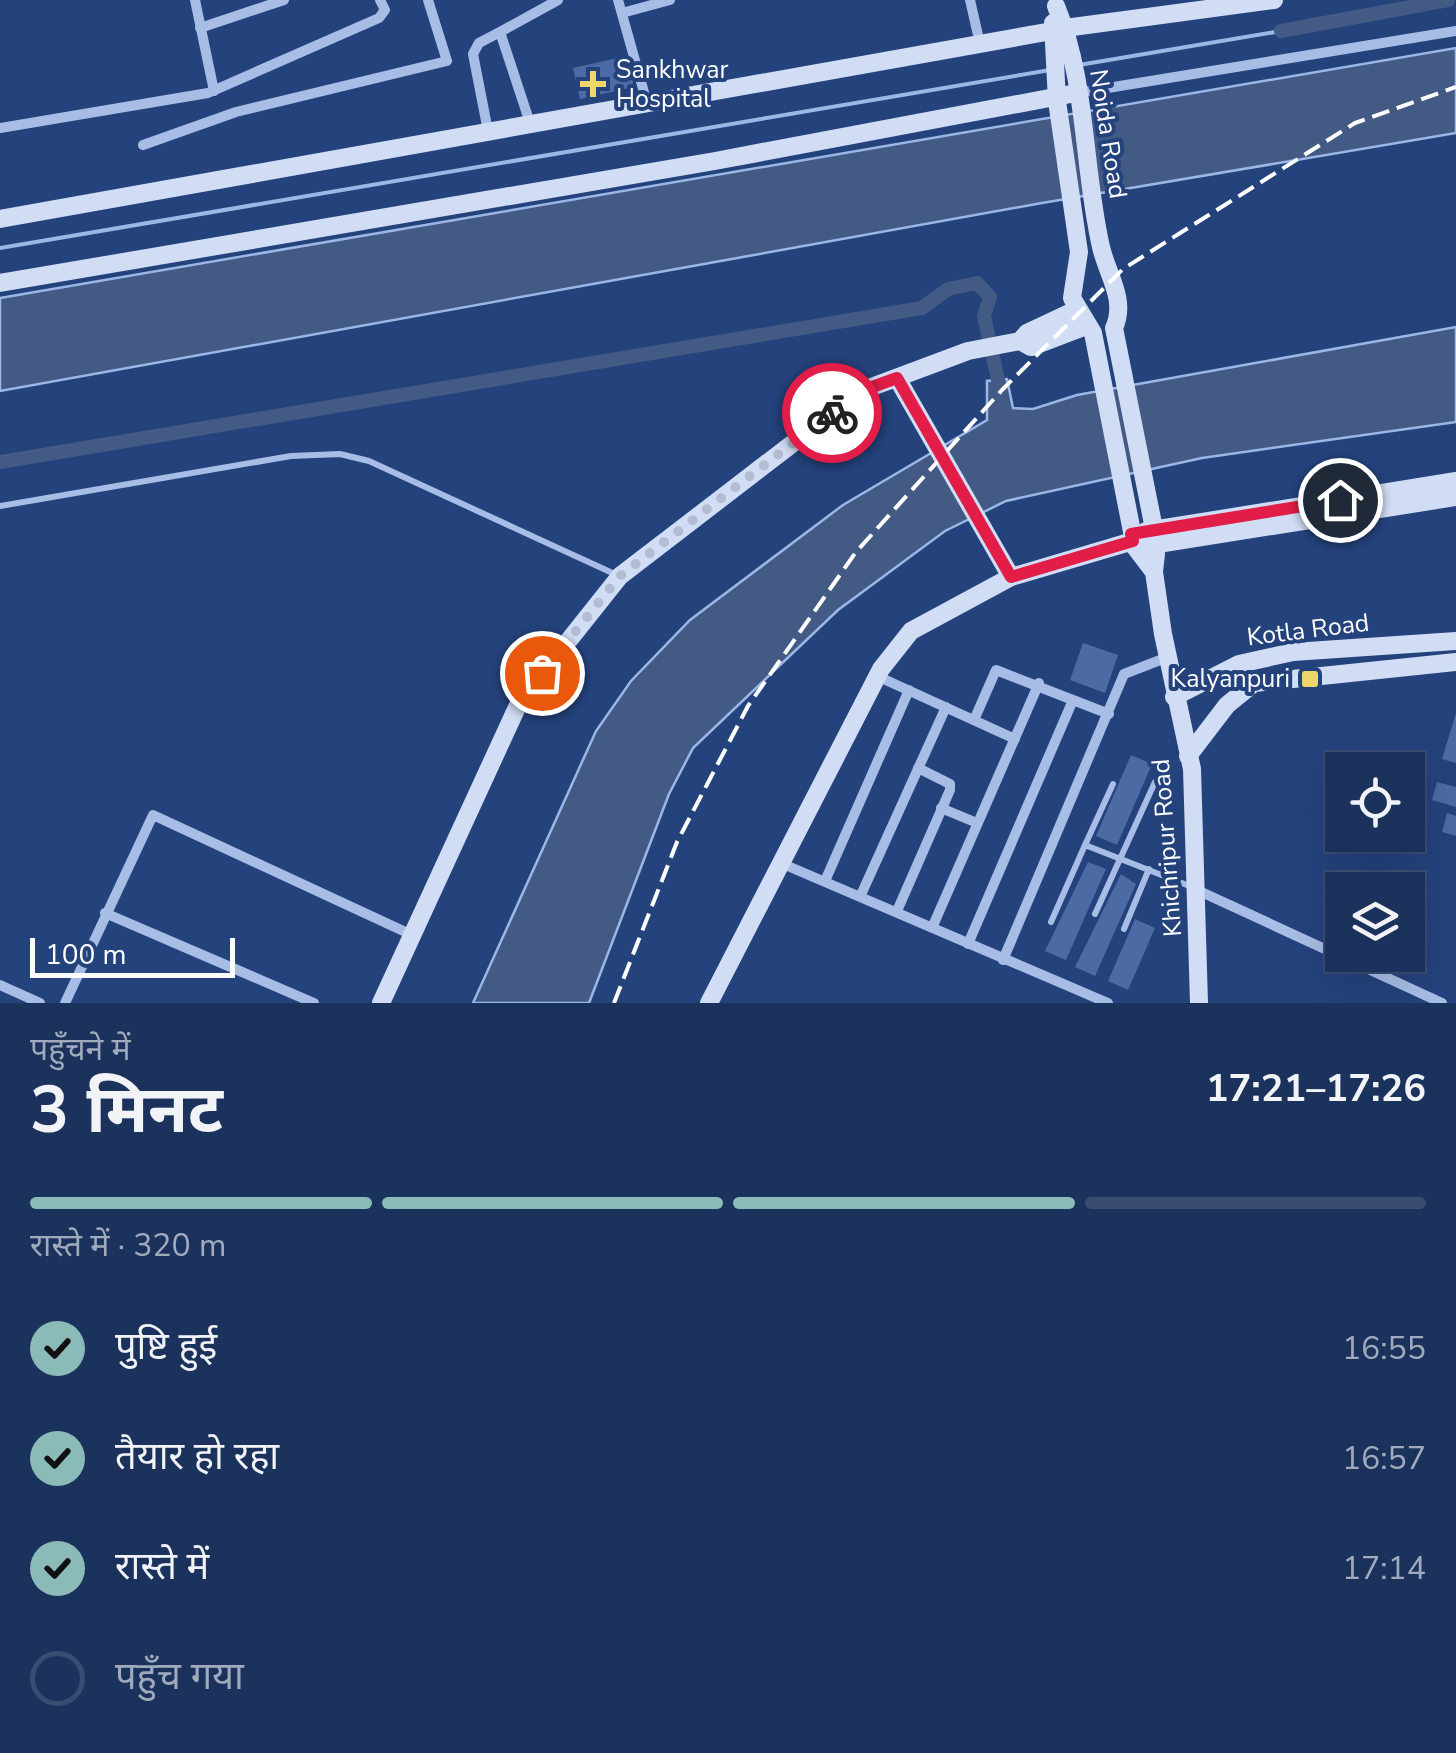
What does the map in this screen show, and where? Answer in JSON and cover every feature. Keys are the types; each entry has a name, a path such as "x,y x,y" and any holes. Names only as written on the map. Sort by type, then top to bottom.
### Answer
{"street":[{"path":"195,0 214,91"},
{"path":"200,28 284,0"},
{"path":"0,128 214,91 379,18 384,10 380,0"},
{"path":"428,0 447,61"},
{"path":"488,131 473,54 479,43 558,0"},
{"path":"618,0 647,103"},
{"path":"622,13 670,0"},
{"path":"970,0 980,44"},
{"path":"0,219 980,44 1059,38 1274,0"},
{"name":"Noida Road","path":"1055,3 1084,204 1119,304 1114,328 1124,364"},
{"path":"0,283 715,161 1066,91 1456,31"},
{"path":"500,32 530,123"},
{"path":"143,145 236,112 473,54"},
{"name":"Noida Road","path":"1084,204 1070,286 1102,370 1131,535"},
{"path":"1076,267 1089,260 1108,270"},
{"path":"381,1003 519,703 620,576 861,391 968,351 1020,341 1027,333 1085,323 1114,328"},
{"name":"Khichripur Road","path":"1124,364 1153,529 1154,572 1174,698 1188,756 1200,1003"},
{"path":"897,378 1011,577"},
{"path":"709,1003 877,676 911,631 1011,577 1131,535 1456,480"},
{"path":"1153,529 1456,497"},
{"name":"Khichripur Road","path":"1131,535 1154,572"},
{"name":"Kotla Road","path":"1174,698 1238,664 1300,652 1456,641"},
{"path":"1004,960 1124,674 1168,657"},
{"name":"Kotla Road","path":"1188,756 1245,688 1292,677 1456,662"},
{"path":"1238,664 1245,688"},
{"path":"974,720 996,670 1039,683 1109,714"},
{"path":"877,676 1015,739"},
{"path":"932,928 1039,683"},
{"path":"825,881 909,690"},
{"path":"968,944 1073,700"},
{"path":"860,897 946,707"},
{"path":"897,911 950,784 918,768"},
{"path":"942,808 977,823"},
{"path":"66,1003 153,815 412,936"},
{"path":"783,864 1107,1003"},
{"path":"1197,890 1442,1003"},
{"path":"105,912 314,1003"},
{"path":"0,985 40,1003"}],"lane":[{"path":"0,506 291,456 340,454 369,462 620,576"},
{"path":"1095,914 1155,782"},
{"path":"1051,922 1114,784"},
{"path":"1085,846 1197,890"},
{"path":"1124,929 1149,869"}],"water":[{"path":"1456,48 1456,133 1042,203 0,391 0,298"},
{"path":"1456,327 1456,422 1202,458 1006,501 945,531 838,610 693,748 669,794 589,1003 473,1003 596,731 631,681 690,620 843,505 987,420 987,381 1007,379 1013,408 1033,409 1077,395"}],"building":[{"path":"627,56 634,87 580,99 573,68"},
{"path":"1083,643 1118,655 1105,693 1070,680"},
{"path":"1456,713 1456,763 1442,759"},
{"path":"1131,755 1152,764 1117,845 1096,836"},
{"path":"1437,782 1456,787 1456,807 1432,800"},
{"path":"1447,813 1456,816 1456,836 1442,832"},
{"path":"1088,862 1106,869 1066,960 1045,951"},
{"path":"1121,874 1136,884 1095,976 1075,967"},
{"path":"1135,919 1155,928 1128,990 1108,981"}],"waterway":[{"path":"1281,31 1448,0"},
{"path":"1079,65 1281,31"},
{"path":"0,248 1050,70"},
{"path":"0,462 922,308 948,289 977,283 990,297 984,316 998,380"}],"railway":[{"path":"614,1003 677,842 748,706 856,552 1002,390 1123,269 1355,123 1456,87"}],"way so far":[{"path":"542,673 620,576 832,413"}],"place":[{"name":"Sankhwar Hospital","path":"593,84"},
{"name":"Kalyanpuri","path":"1310,679"}],"route":[{"path":"832,413 861,391 897,378 1011,577 1133,541 1131,534 1340,500"}]}
